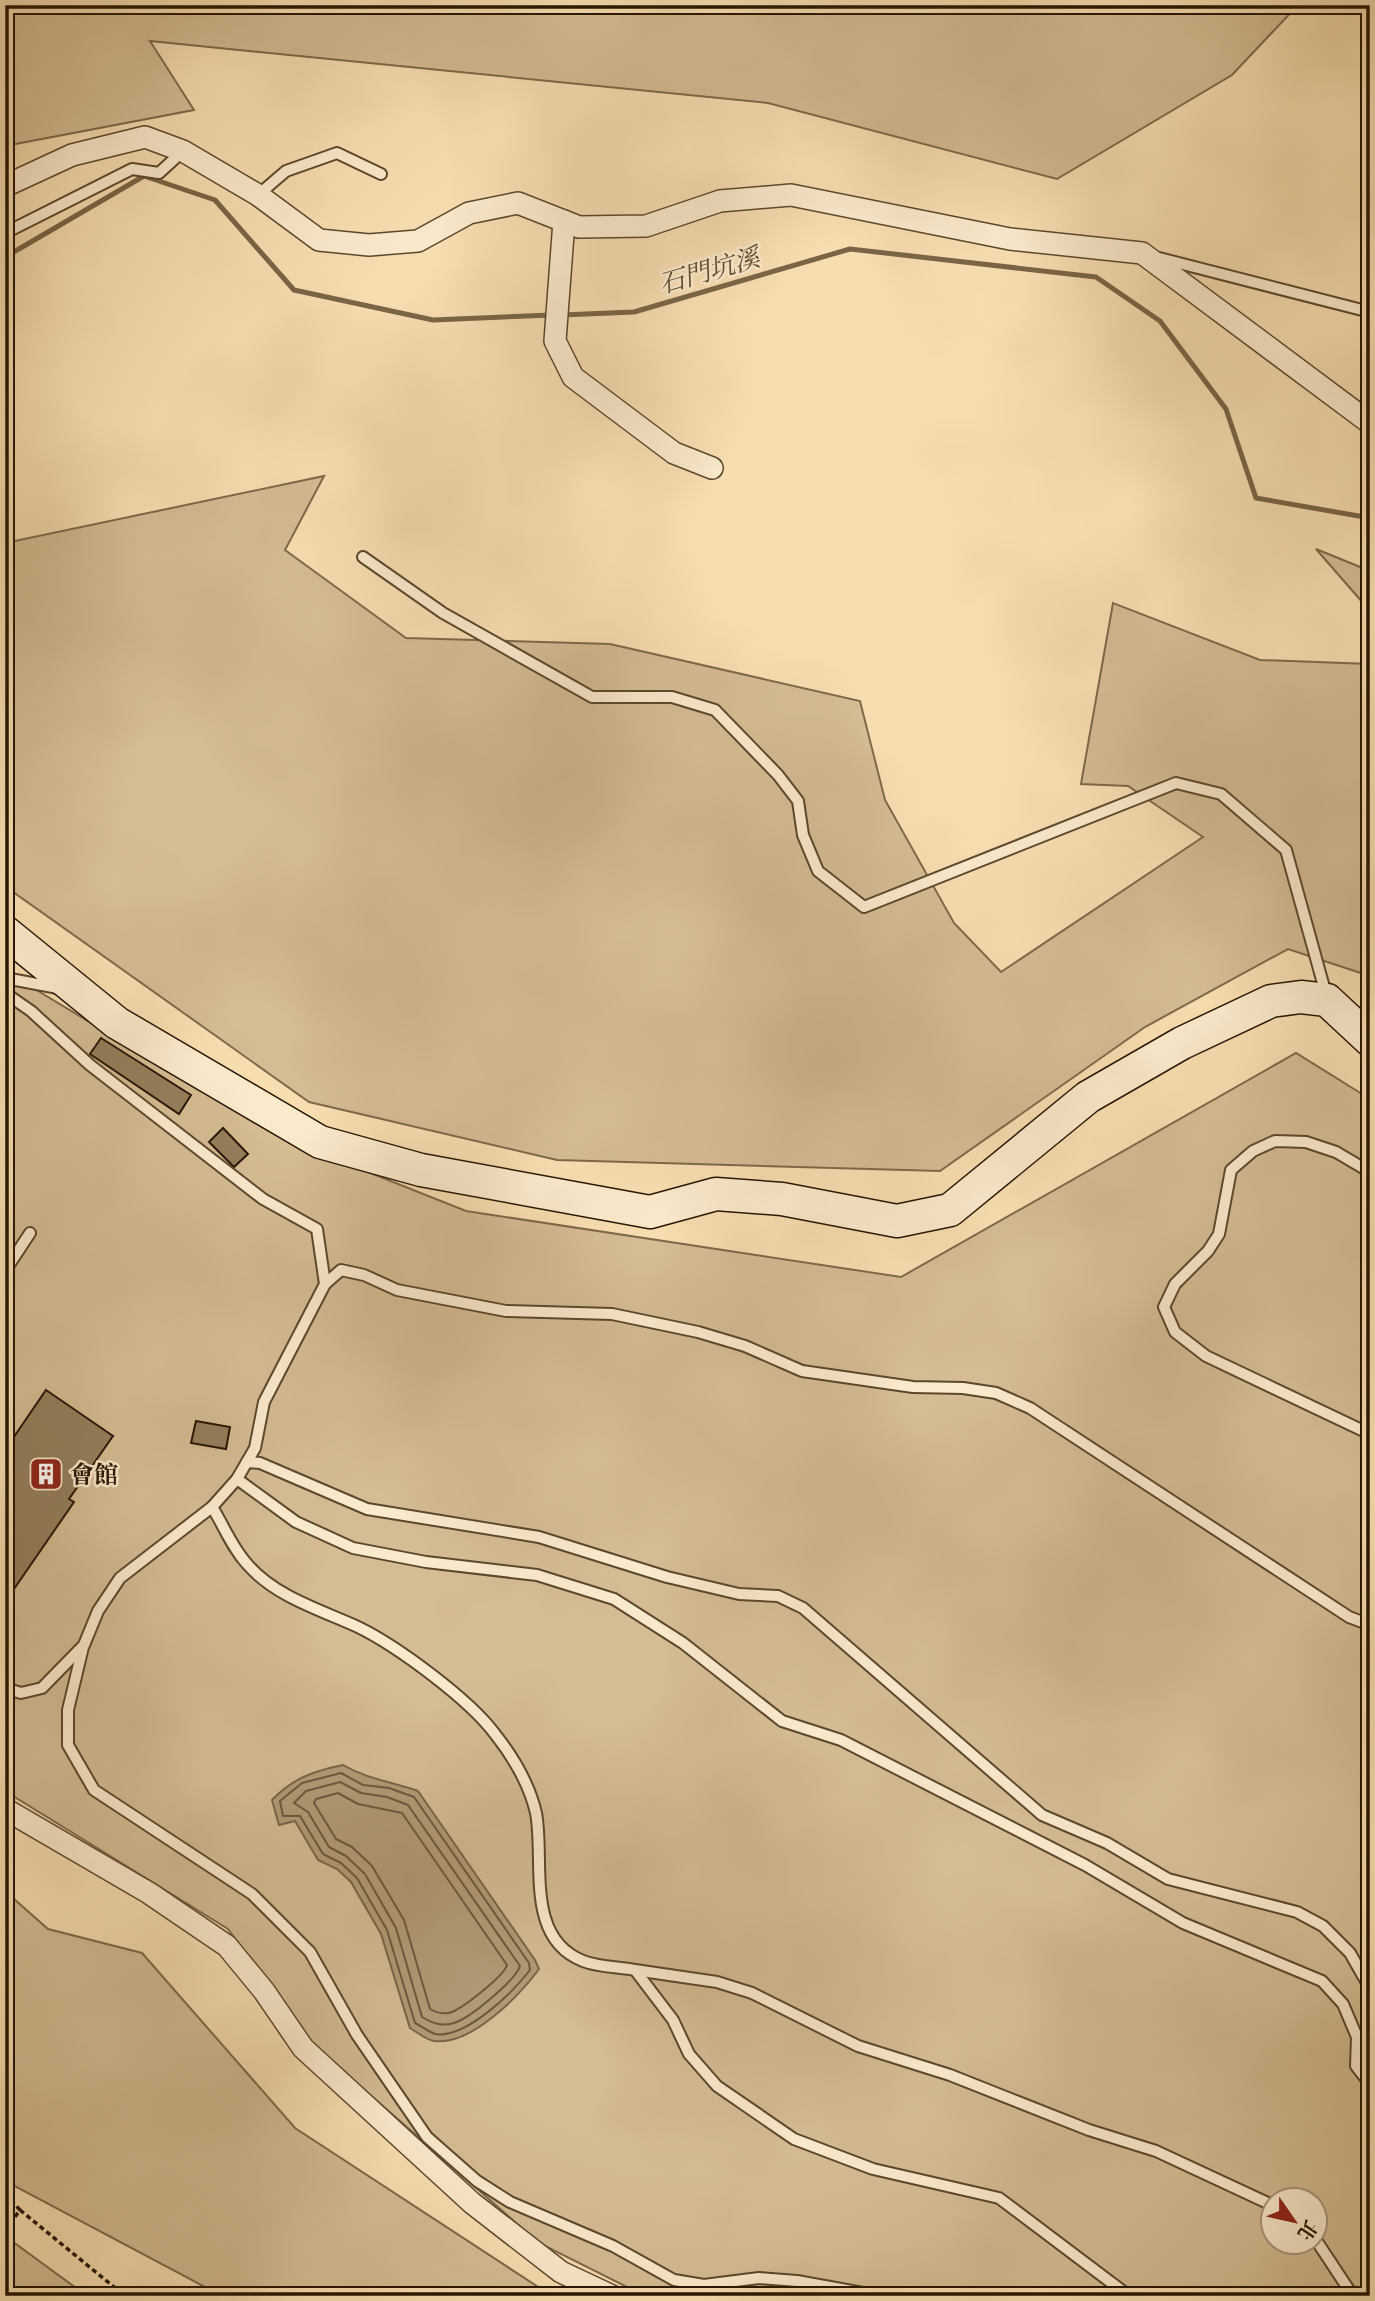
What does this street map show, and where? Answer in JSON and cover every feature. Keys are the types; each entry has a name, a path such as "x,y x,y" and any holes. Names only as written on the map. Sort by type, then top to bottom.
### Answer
{"street":[{"path":"5,186 72,155 145,137 183,151 258,195 319,240 369,245 418,241 469,213 518,203 579,227 646,226 720,201 791,195 1010,239 1142,254 1370,423"},
{"path":"564,221 555,341 573,377 674,453 712,468"},
{"path":"5,932 117,1023 320,1142 408,1166 650,1212 716,1194 782,1199 897,1221 950,1210 1088,1097 1182,1043 1271,1000 1301,997 1328,1000 1370,1040"},
{"path":"5,1809 149,1893 227,1946 264,1991 303,2048 472,2203 561,2272 612,2296"}],"lane":[{"path":"5,233 132,169 159,173 183,151"},
{"path":"258,195 286,171 337,153 381,174"},
{"path":"1142,254 1370,312"},
{"path":"363,557 443,613 592,697 672,697 715,710 778,775 798,801 803,835 818,871 864,907 1176,783 1221,794 1286,850 1328,1000"},
{"path":"5,978 78,991"},
{"path":"5,993 31,1011 90,1065 263,1199 317,1230 325,1284"},
{"path":"1370,1172 1336,1152 1306,1142 1275,1141 1253,1151 1231,1170 1219,1234 1208,1251 1175,1284 1164,1307 1175,1332 1206,1356 1370,1434"},
{"path":"5,1271 30,1233"},
{"path":"880,2296 797,2281 759,2278 704,2285 674,2280 613,2246 510,2202 477,2181 427,2137 356,2035 310,1952 252,1894 94,1790 68,1745 68,1710 84,1645 98,1611 120,1578 212,1507 237,1479 255,1448 264,1402 325,1284 341,1270 364,1275 397,1290 506,1311 612,1314 698,1332 745,1346 802,1371 913,1387 962,1388 996,1393 1030,1408 1338,1610 1370,1625"},
{"path":"247,1462 261,1463 367,1509 539,1537 667,1577 739,1594 778,1596 803,1608 832,1636 1042,1815 1107,1843 1168,1879 1266,1902 1305,1916 1323,1926 1350,1953 1370,1989"},
{"path":"237,1479 296,1522 353,1548 426,1562 537,1575 614,1599 683,1643 782,1721 841,1740 1085,1866 1183,1923 1322,1981 1343,2004 1357,2037 1356,2066 1370,2084"},
{"path":"212,1507 248,1566 273,1587 361,1629 458,1694 491,1728 519,1765 536,1813 539,1893 545,1920 563,1947 583,1961 717,1982 752,1993 858,2046 950,2075 1077,2125 1156,2151 1260,2200"},
{"path":"5,1688 21,1693 42,1688 84,1645"},
{"path":"635,1970 673,2020 689,2054 717,2086 794,2139 873,2169 999,2198 1129,2296"},
{"path":"1326,2256 1353,2296"}],"path":[{"path":"5,2194 20,2210 125,2296"},
{"path":"5,2214 12,2221 20,2210"}],"shaded area":[{"path":"5,5 1298,5 1232,75 1057,179 768,103 150,41 194,110 5,146"},
{"path":"324,476 285,550 406,638 610,644 860,701 885,800 954,923 1001,972 1203,837 1128,786 1081,784 1113,603 1260,660 1370,664 1370,976 1288,949 1145,1027 940,1171 557,1160 309,1102 9,889 5,880 5,543"},
{"path":"1316,549 1370,571 1370,611"},
{"path":"5,971 280,1137 466,1211 901,1277 1296,1053 1370,1099 1370,2296 645,2296 539,2243 311,2043 228,1929 5,1791"},
{"path":"5,1891 48,1929 142,1953 295,2128 552,2296 222,2296 5,2181"},
{"path":"5,2236 87,2296 5,2296"}],"water":[{"path":"343,1765 370,1777 418,1791 539,1969 507,2005 463,2036 434,2041 410,2028 381,1934 351,1882 337,1869 318,1860 295,1821 279,1825 272,1800 280,1792 304,1776"}],"building":[{"path":"101,1038 191,1095 179,1114 90,1054"},
{"path":"223,1128 248,1154 234,1167 209,1142"},
{"name":"會館","path":"46,1390 113,1436 69,1499 74,1502 5,1602 5,1450"},
{"path":"196,1421 230,1427 226,1449 191,1443"}],"waterway":[{"name":"石門坑溪","path":"5,261 12,253 144,176 215,200 294,290 433,320 552,315"},
{"name":"石門坑溪","path":"562,315 634,312 850,249 1096,277 1160,321 1226,409 1256,498 1370,518"}],"place":[{"name":"會館","path":"46,1474"}]}
